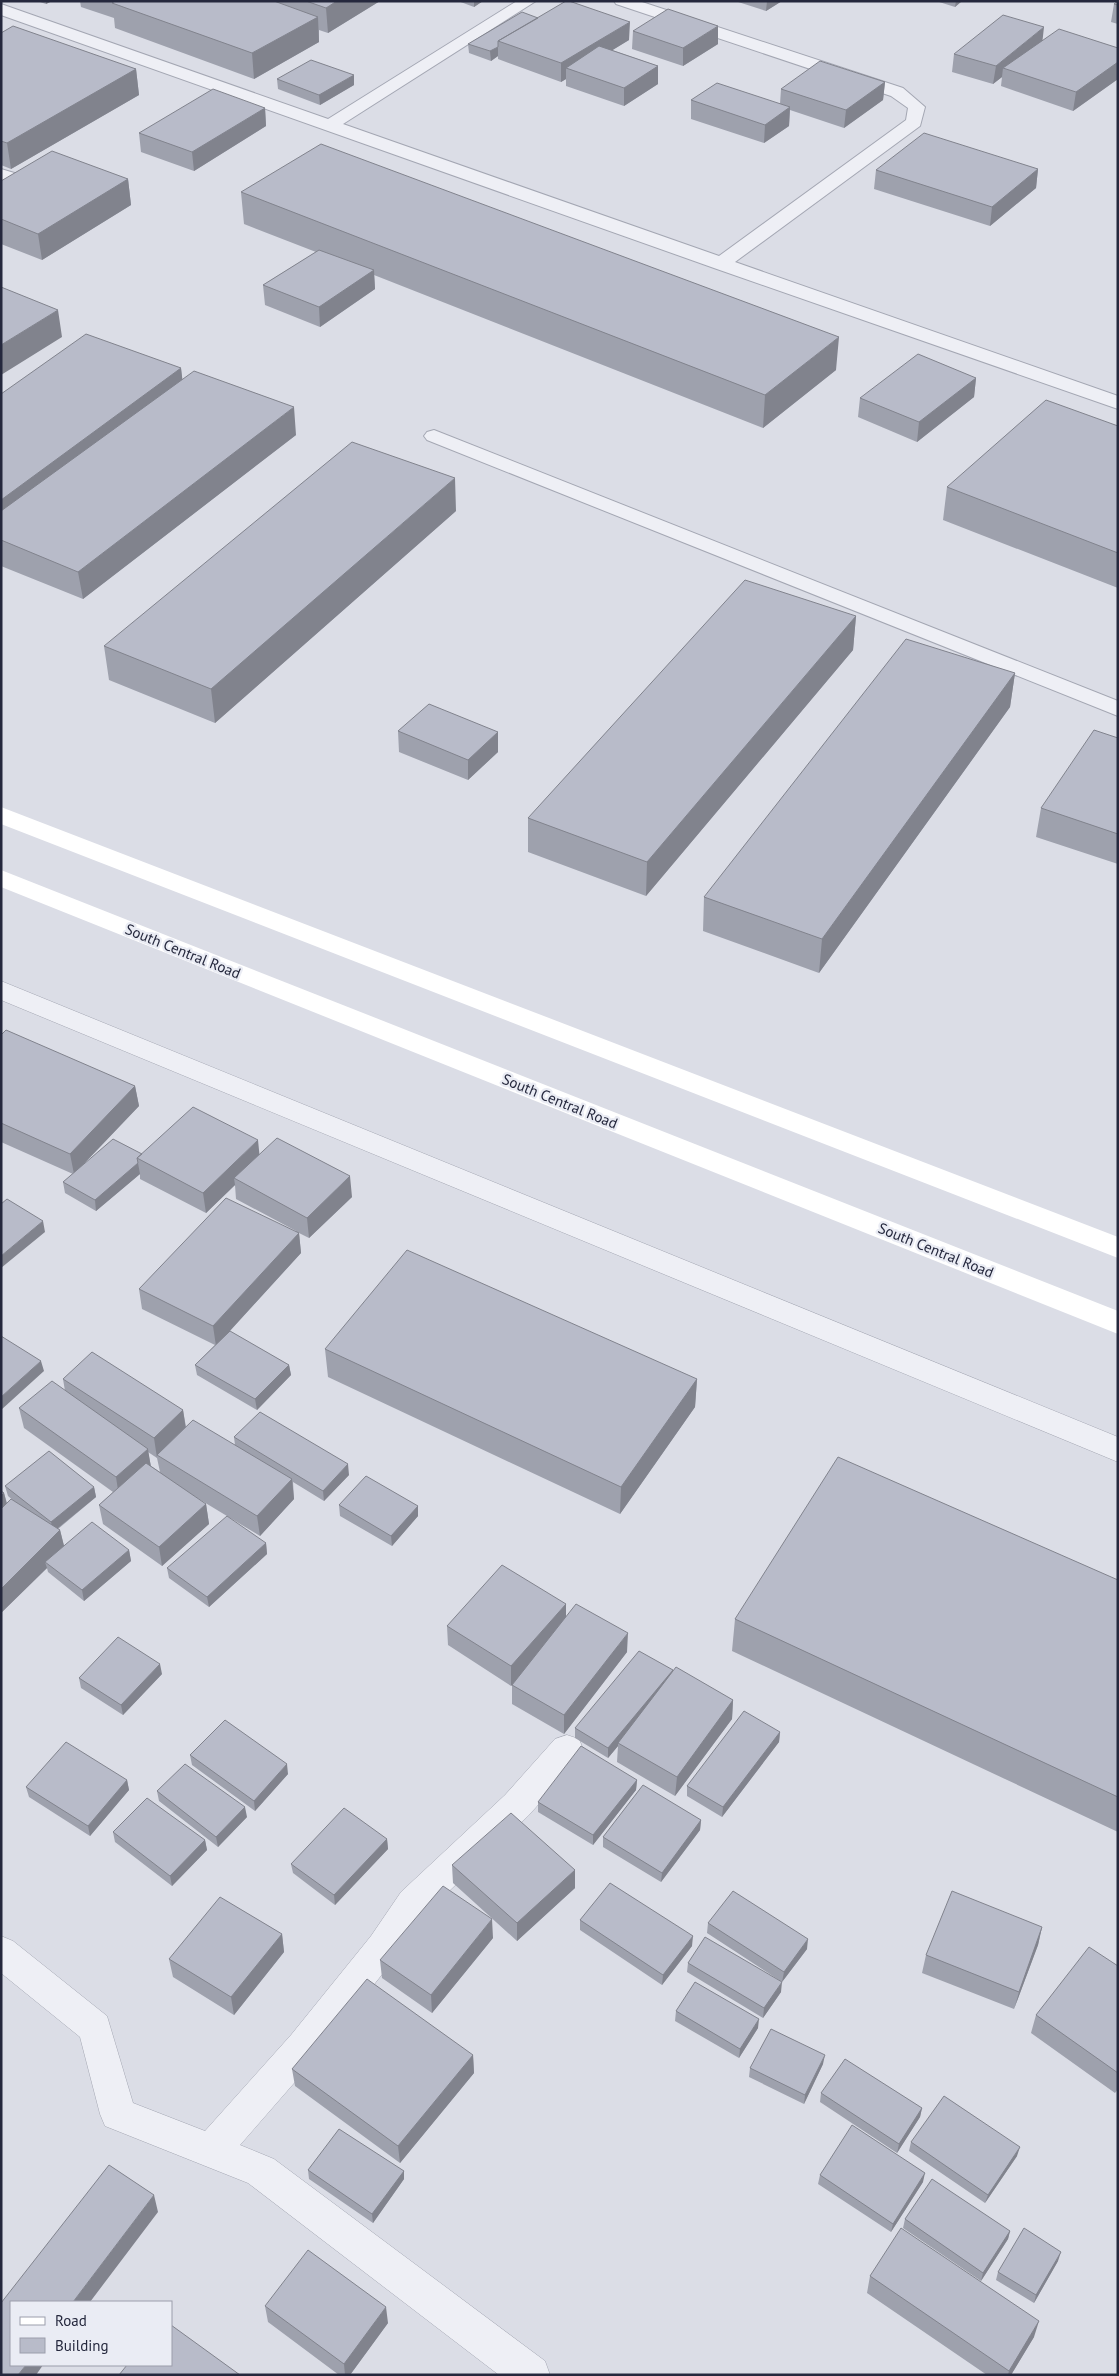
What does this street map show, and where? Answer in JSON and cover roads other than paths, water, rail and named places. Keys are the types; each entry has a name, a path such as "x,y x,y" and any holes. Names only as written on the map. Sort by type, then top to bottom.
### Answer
{"main road":[{"path":"1,815 1118,1248"},
{"name":"South Central Road","path":"1,878 1118,1323"}],"street":[{"path":"1,990 1118,1450"},
{"path":"211,2151 303,2047 383,1947 413,1903 517,1805 566,1749"},
{"path":"1,1952 95,2028 118,2114 261,2171 531,2375"}],"lane":[{"path":"330,125 528,1"},
{"path":"622,1 897,92 916,107 914,122 720,264"},
{"path":"1,9 1118,404"},
{"path":"16,33 37,22"},
{"path":"1,174 26,182"},
{"path":"434,436 1118,709"}]}
